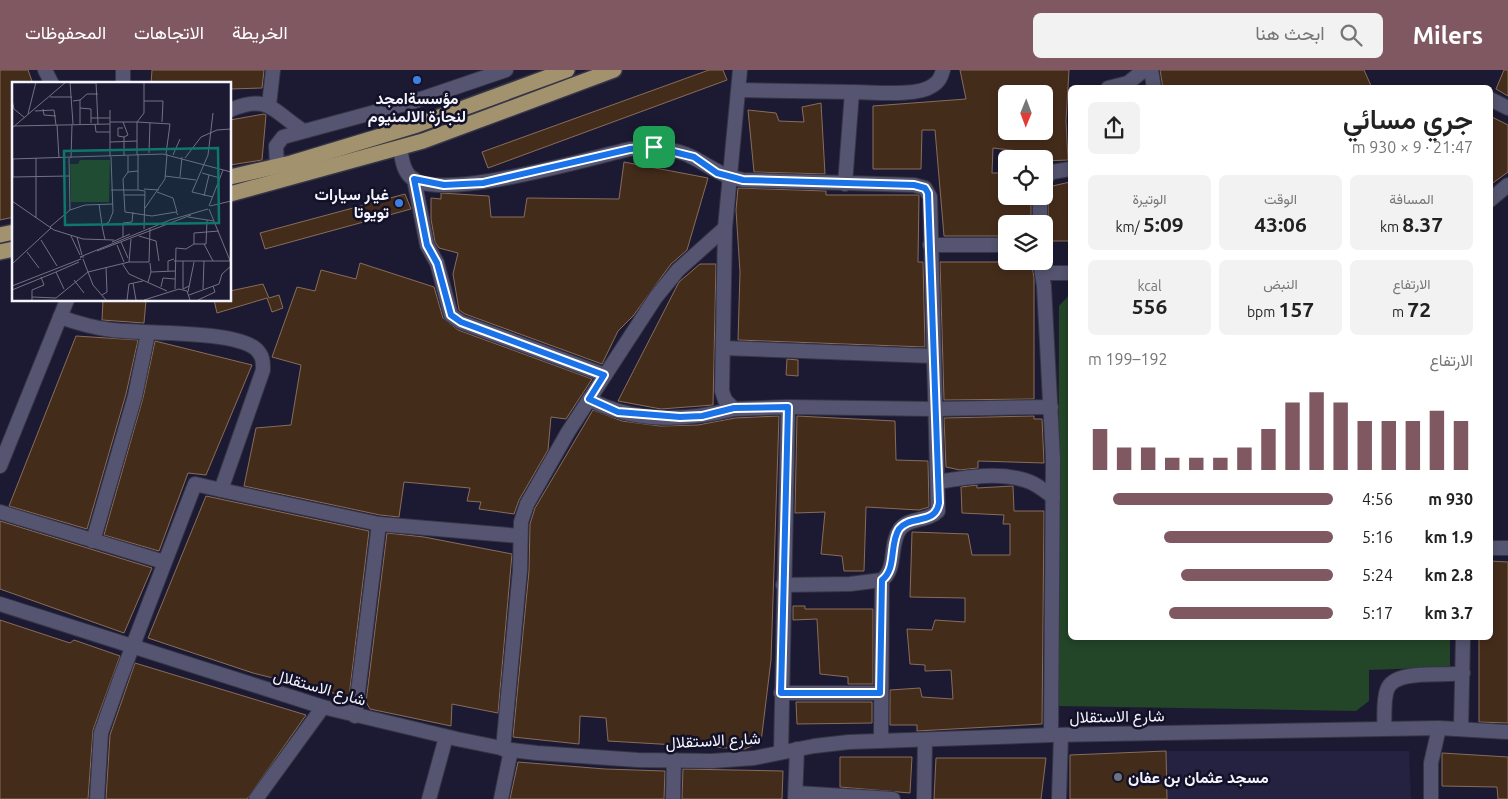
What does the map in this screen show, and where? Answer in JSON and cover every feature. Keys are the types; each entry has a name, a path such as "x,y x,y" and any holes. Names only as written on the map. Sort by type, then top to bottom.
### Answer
{"main road":[{"path":"231,177 276,166 417,125 567,70"},
{"path":"231,194 400,148 484,120 614,70"}],"street":[{"path":"45,70 51,82"},
{"path":"269,105 273,70"},
{"path":"276,166 278,141 302,130 412,102 506,70"},
{"path":"734,408 725,400 722,392 725,228 740,70"},
{"path":"739,90 917,92 934,86 940,79 943,70"},
{"path":"1120,85 1128,83 1144,70"},
{"path":"1151,70 1154,85"},
{"path":"845,184 852,92"},
{"path":"1493,100 1508,108"},
{"path":"231,110 251,103 269,105 302,130"},
{"path":"400,148 406,172 414,179 444,185 483,183 630,149 654,147 694,157 730,178 845,184 914,185 925,188 930,197 938,511 932,516 910,522 900,528 896,537 890,571 882,580 881,741"},
{"path":"1053,172 1068,169"},
{"path":"414,179 427,245 437,263 451,315 461,322 604,375"},
{"path":"1493,198 1508,185"},
{"path":"501,799 507,749 520,570 521,522 527,504 604,375 665,285 686,262 725,228"},
{"path":"930,245 998,245"},
{"path":"1053,269 1068,273"},
{"path":"1042,270 1051,407 1056,735 1059,799"},
{"path":"0,466 67,301"},
{"path":"60,317 111,330 207,336 239,342 254,348 263,357 263,370 221,490"},
{"path":"93,541 135,396 148,333"},
{"path":"723,348 933,356"},
{"path":"589,399 611,410 635,415 694,417 734,408 935,409 1051,407"},
{"path":"781,752 788,407"},
{"path":"938,482 959,478 1001,476 1031,482 1053,497"},
{"path":"98,799 101,733 132,646 195,484 379,524 520,536"},
{"path":"0,512 164,562"},
{"path":"355,716 379,524"},
{"path":"1493,548 1508,548"},
{"path":"783,585 850,584 882,580"},
{"name":"شارع الاستقلال","path":"0,604 323,707 355,716 507,749 674,760 754,758 797,749 881,741 1056,735 1439,728 1508,732"},
{"path":"1461,729 1463,640"},
{"path":"1384,729 1387,689 1394,681 1410,675 1452,675 1463,673"},
{"path":"781,693 880,693"},
{"path":"256,799 323,707"},
{"path":"1431,799 1432,763 1439,728"},
{"path":"429,799 446,736"},
{"path":"924,799 925,740"},
{"path":"797,749 796,796 893,799"},
{"path":"672,799 674,760"}],"shaded area":[{"path":"1166,751 1409,751 1411,799 1167,799"}],"green space":[{"path":"1068,296 1068,640 1450,640 1450,667 1369,670 1369,701 1356,711 1058,706 1059,306"}],"building":[{"path":"0,70 28,70 32,82 12,82 12,217 0,220"},
{"path":"152,70 264,70 262,88 231,89 231,82 151,82"},
{"path":"709,70 723,70 727,80 488,168 482,152"},
{"path":"960,70 1069,70 1066,121 1068,160 1053,161 1053,150 993,148 992,173 998,173 998,205 1031,205 1031,215 998,215 998,236 944,236 935,130 922,130 921,169 873,169 873,106 966,99"},
{"path":"1160,70 1364,70 1371,85 1162,85"},
{"path":"1504,70 1508,70 1508,96 1496,89"},
{"path":"821,103 825,174 754,172 748,110 776,113 779,121 804,122 802,107"},
{"path":"266,115 262,160 231,165 231,120"},
{"path":"1493,118 1508,125 1508,172 1493,183"},
{"path":"624,162 708,178 687,250 671,264 633,316 618,331 602,364 465,314 459,310 453,274 458,253 439,248 435,242 431,219 431,198 441,199 441,193 489,196 491,217 524,217 527,198 619,199"},
{"path":"1068,182 1068,241 1053,241 1053,215 1048,215 1048,205 1053,205 1053,186"},
{"path":"738,188 826,191 826,195 919,195 918,262 923,262 925,347 738,340 740,272 736,210"},
{"path":"405,194 411,209 265,249 260,233"},
{"path":"940,262 998,262 998,270 1033,270 1034,399 944,400"},
{"path":"360,263 434,287 443,318 458,330 592,379 566,419 551,417 548,450 519,500 514,514 479,509 481,502 467,501 470,488 404,482 399,517 380,515 244,486 256,428 291,425 301,365 272,357 297,287 315,291 321,270 356,279"},
{"path":"700,264 716,264 713,405 661,409 618,401 679,282"},
{"path":"263,284 269,298 279,295 283,308 272,312 267,298 217,313 214,301 231,301 231,291"},
{"path":"103,301 146,301 144,323 102,320"},
{"path":"76,336 138,340 126,394 87,529 9,506"},
{"path":"155,341 252,365 206,475 188,473 159,551 104,535 143,398"},
{"path":"787,359 798,360 798,376 786,375"},
{"path":"593,410 622,421 660,426 698,425 735,418 779,416 771,660 761,742 745,749 608,741 606,718 580,716 579,744 513,737 529,571 530,524 535,508"},
{"path":"797,416 895,421 896,460 928,461 929,507 919,510 866,507 864,571 844,571 842,556 821,554 825,512 795,513"},
{"path":"1034,416 1034,419 1042,419 1044,463 978,461 978,468 960,470 946,467 944,418"},
{"path":"977,485 977,488 1013,486 1014,511 1044,511 1042,724 917,731 917,725 890,725 890,690 920,688 922,697 953,699 951,670 925,671 925,665 910,664 907,629 932,630 935,620 965,622 965,598 910,597 912,532 968,534 972,555 1010,555 1010,524 1003,524 1004,515 962,513 961,487"},
{"path":"206,496 369,531 349,697 253,673 148,638"},
{"path":"0,521 152,568 124,633 0,589"},
{"path":"387,533 424,537 512,554 498,713 452,704 451,726 370,709 366,702"},
{"path":"1493,561 1508,562 1508,723 1479,722 1479,640 1493,640"},
{"path":"793,606 805,606 805,609 873,609 873,684 848,684 848,677 820,674 817,619 793,620"},
{"path":"0,620 70,643 74,640 120,656 93,730 88,799 0,799"},
{"path":"135,663 306,715 247,799 106,799 110,735"},
{"path":"796,702 872,702 872,723 797,724"},
{"name":"مسجد عثمان بن عفان","path":"1166,751 1167,799 1070,799 1070,755"},
{"path":"1442,753 1508,757 1508,799 1498,799 1497,787 1442,786"},
{"path":"840,757 912,757 910,793 840,787"},
{"path":"936,758 1046,758 1041,799 934,799"},
{"path":"518,762 605,769 665,771 664,799 510,799"},
{"path":"683,769 783,771 782,799 682,799"}],"place":[{"name":"مؤسسةامجد لنجارة الالمنيوم","path":"417,80"},
{"name":"غيار سيارات تويوتا","path":"399,203"},
{"name":"مسجد عثمان بن عفان","path":"1118,777"}],"route":[{"path":"654,147 694,157 717,173 730,178 845,184 914,185 925,188 930,197 930,259 939,503 938,511 932,516 910,522 900,528 896,537 890,571 882,580 880,693 781,693 788,407 760,406 734,408 694,417 635,415 618,412 589,399 604,375 461,322 451,315 437,263 427,245 414,179 427,184 444,185 483,183 630,149 654,147"}]}
